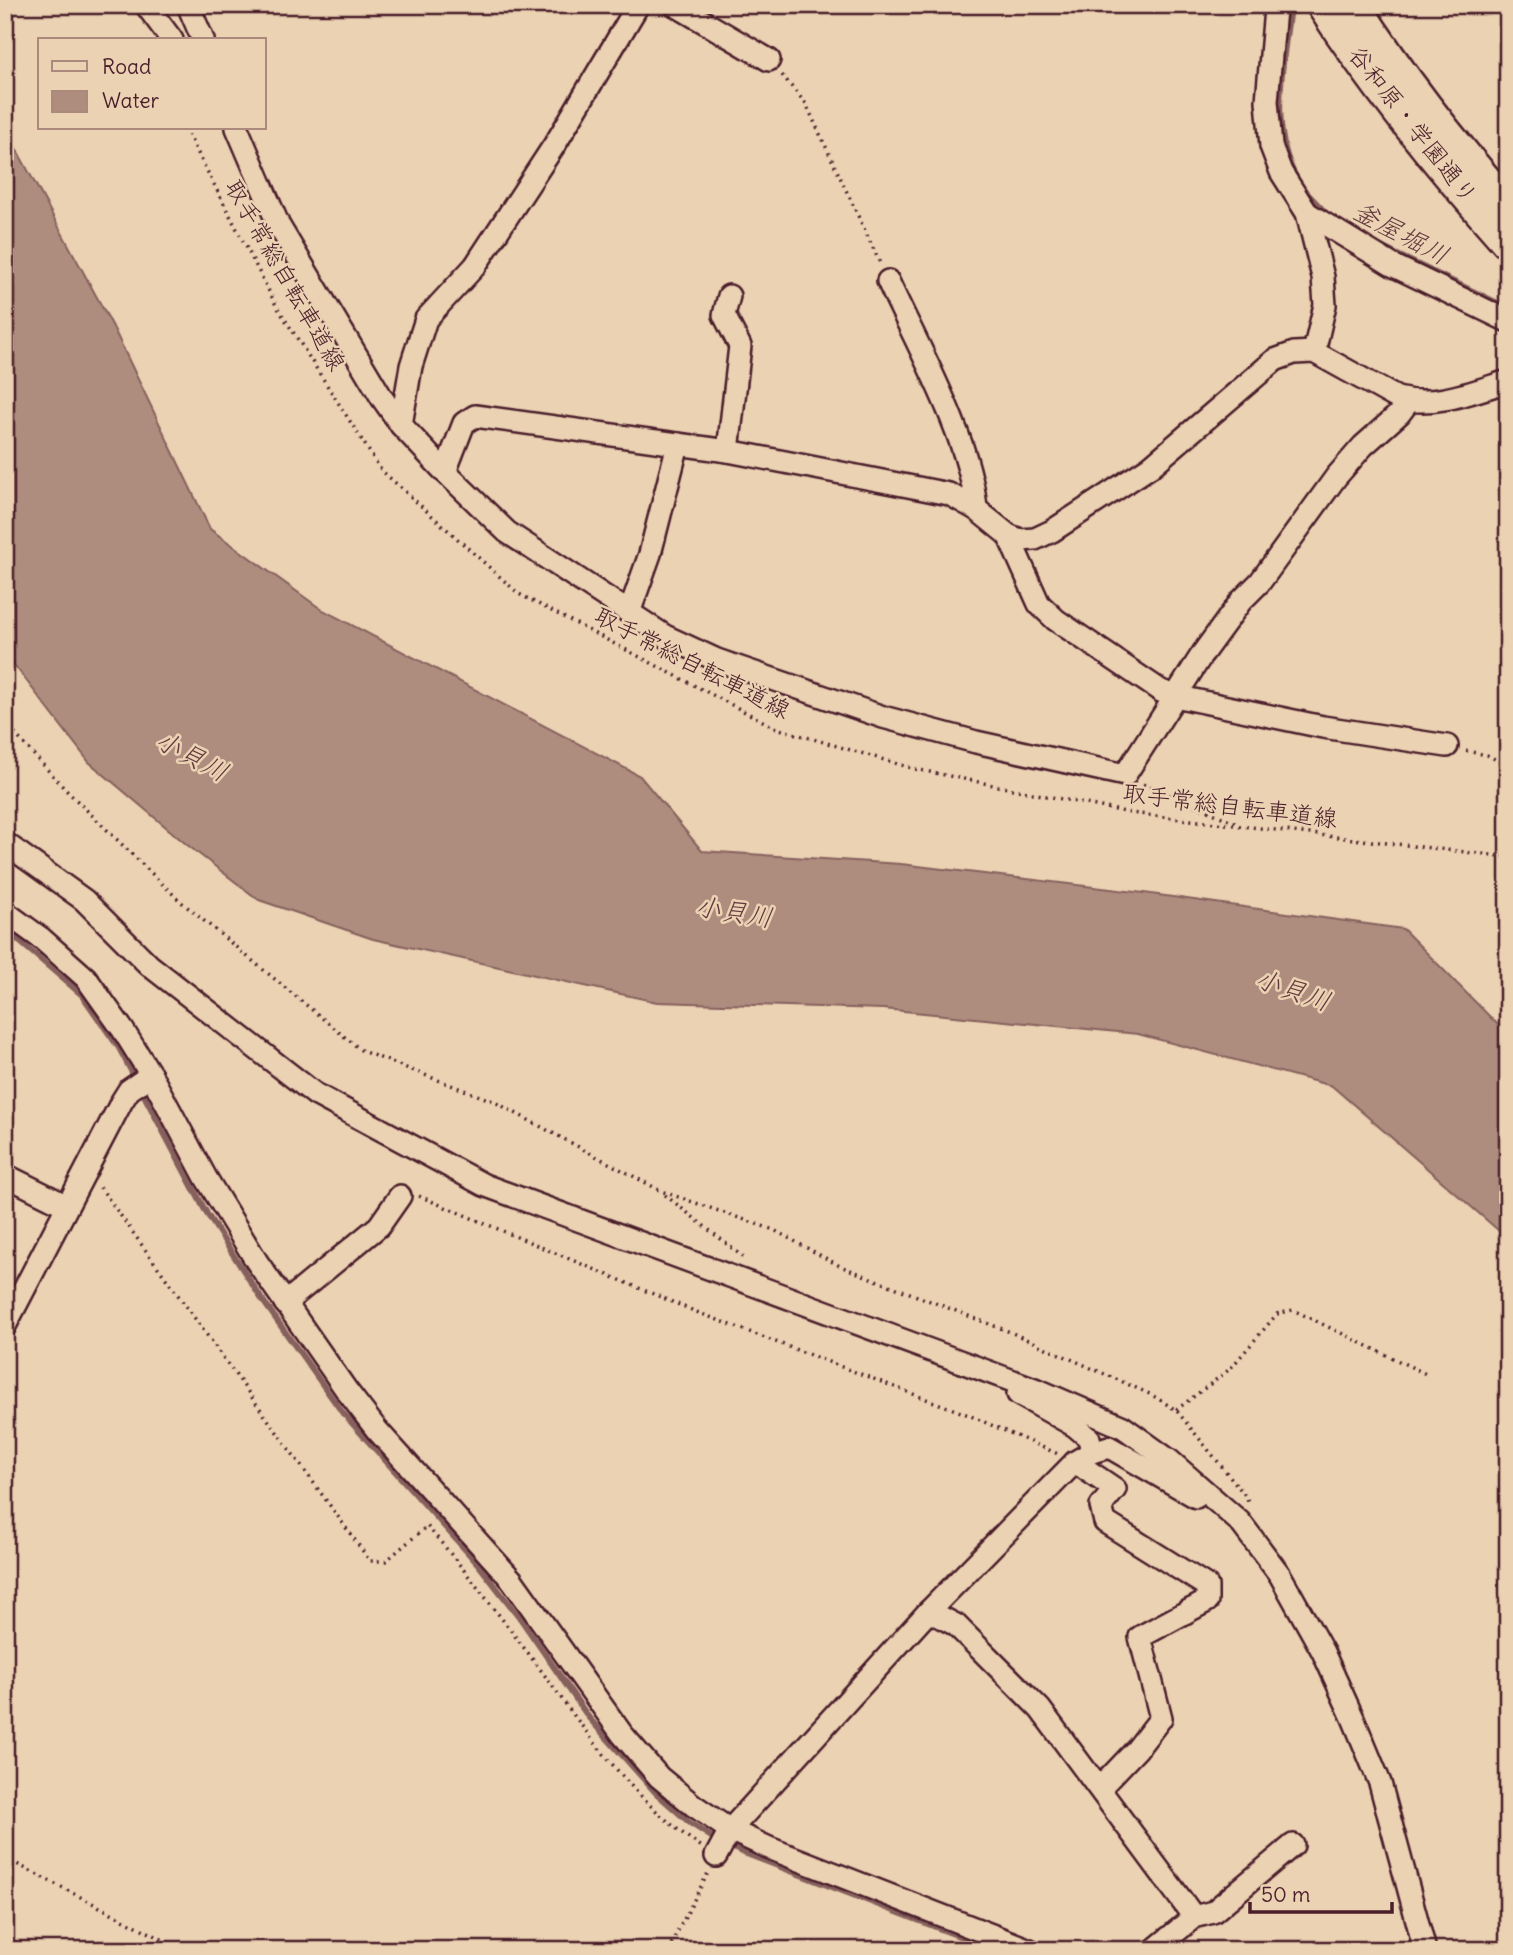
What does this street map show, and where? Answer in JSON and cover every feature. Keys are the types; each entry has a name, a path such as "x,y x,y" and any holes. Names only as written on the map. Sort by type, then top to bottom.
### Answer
{"highway":[{"name":"谷和原・学園通り","path":"1323,5 1364,68 1405,121 1446,173 1508,242"},
{"name":"谷和原・学園通り","path":"1354,5 1391,63 1461,153 1508,205"}],"street":[{"path":"146,5 171,38"},
{"path":"188,5 202,38"},
{"path":"401,425 411,366 426,319 475,266 557,141 638,5"},
{"path":"675,5 769,60"},
{"path":"1278,5 1275,9 1267,101 1270,146 1280,172 1307,213 1323,277 1325,305 1314,352"},
{"path":"238,130 279,226 382,398 401,425 445,472 508,532 664,636 813,694 976,742 1125,775 1233,611 1260,582 1336,477 1409,401"},
{"path":"1307,213 1392,265 1508,321"},
{"path":"888,281 958,437 975,492 976,509"},
{"path":"728,451 740,346 724,315 729,296"},
{"path":"445,472 464,423 475,416 728,451 949,494 976,509 1008,535 1020,540 1035,539 1052,531 1150,467 1275,360 1294,353 1314,352 1397,398 1409,401 1452,398 1508,381"},
{"path":"629,613 650,554 678,444"},
{"path":"1008,535 1039,604 1056,620 1161,691 1323,727 1447,746"},
{"path":"5,843 84,900 149,965 315,1094 484,1185 1040,1391 1123,1427 1169,1460 1244,1526 1280,1575 1323,1652 1380,1783 1425,1950"},
{"path":"5,912 42,939 86,978 151,1075 206,1178 257,1262 377,1430 512,1580 622,1734 659,1777 693,1805 722,1844 769,1848 1030,1950"},
{"path":"5,1326 129,1090 151,1075"},
{"path":"5,1175 67,1206"},
{"path":"285,1303 379,1226 400,1196"},
{"path":"960,1361 1075,1426 1089,1438 1083,1457"},
{"path":"722,1844 929,1611 1083,1457 1109,1447 1244,1526"},
{"path":"1083,1457 1115,1489 1101,1506 1105,1522 1207,1586 1207,1601 1140,1637 1161,1718 1137,1749 1100,1788"},
{"path":"929,1611 956,1625 1040,1709 1194,1917"},
{"path":"1154,1950 1194,1917 1213,1912 1293,1845"}],"path":[{"path":"769,60 806,104 888,281"},
{"name":"取手常総自転車道線","path":"186,130 276,305 381,470 519,594 776,728 915,769 1130,813 1508,857"},
{"path":"5,723 65,789 180,901 362,1051 493,1101 661,1191 774,1230 840,1266 1010,1332 1152,1395 1176,1410 1245,1495 1255,1517 1244,1526"},
{"path":"1447,746 1487,755 1508,766"},
{"path":"1125,775 1244,826"},
{"path":"87,1168 370,1561 386,1561 427,1526 469,1575 599,1750 649,1803 677,1828 722,1844 668,1950"},
{"path":"661,1191 750,1263"},
{"path":"400,1196 417,1195 694,1311 1083,1457"},
{"path":"1176,1410 1230,1369 1277,1314 1293,1310 1428,1375"},
{"path":"5,1858 183,1950"}],"water":[{"name":"小貝川","path":"5,128 112,325 210,529 321,609 640,776 702,851 901,864 1144,893 1403,929 1508,1035 1508,1241 1332,1086 1138,1034 883,1009 657,1002 373,939 259,900 186,844 89,762 5,653"}],"waterway":[{"name":"釜屋堀川","path":"1290,6 1280,117 1288,159 1297,179"},
{"name":"釜屋堀川","path":"1305,191 1327,214"},
{"name":"釜屋堀川","path":"1377,245 1508,308"},
{"path":"5,929 82,995 119,1048 207,1214 261,1298 342,1412 478,1564 520,1618 589,1718 656,1793 690,1823 744,1853 995,1950"}]}
